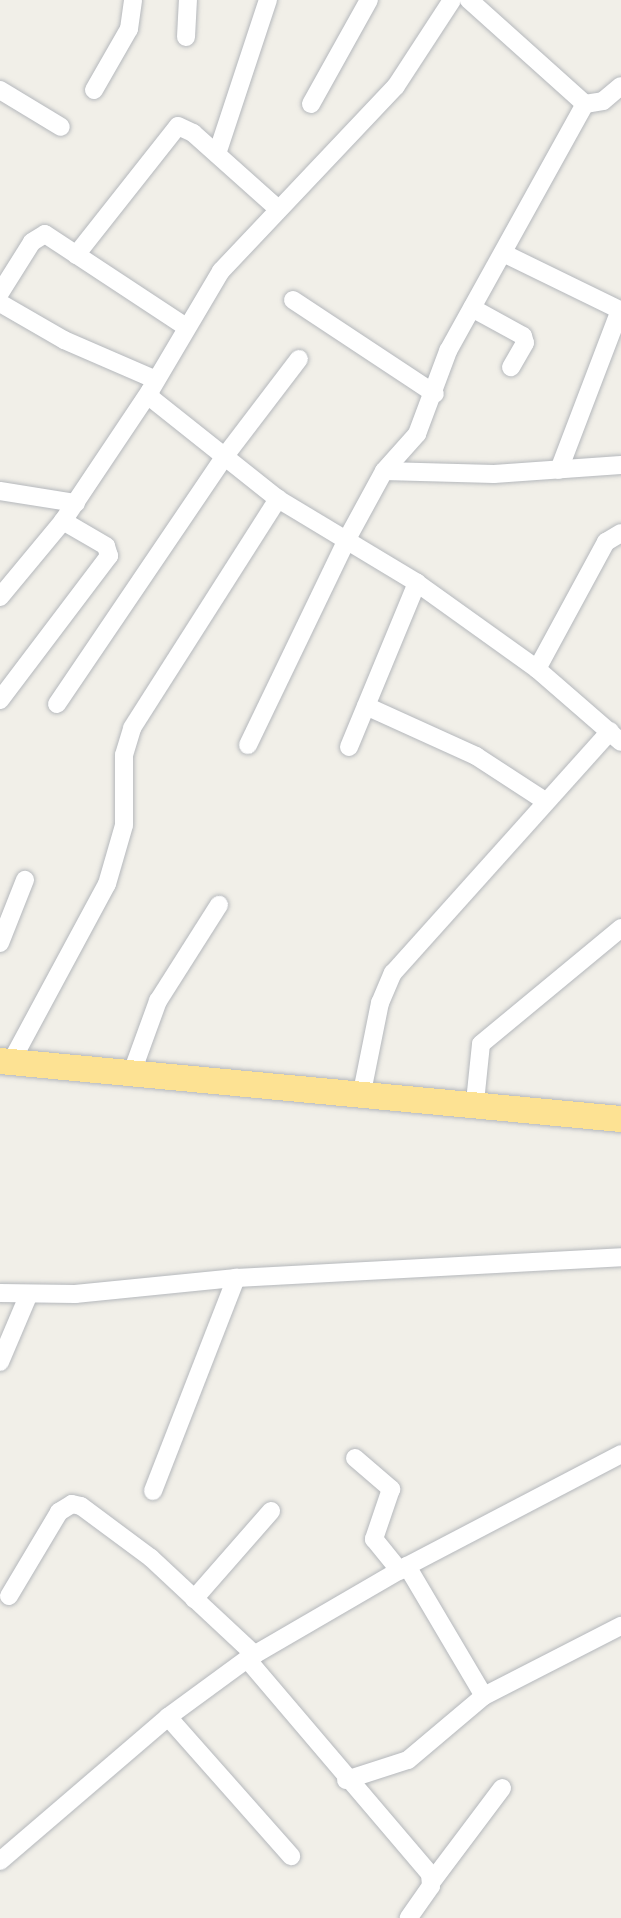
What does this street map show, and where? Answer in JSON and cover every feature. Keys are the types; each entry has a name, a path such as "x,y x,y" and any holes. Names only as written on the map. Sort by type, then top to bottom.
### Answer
{"highway":[{"path":"6,1062 131,1075 475,1102 621,1119"}],"street":[{"path":"94,90 129,29 133,0"},
{"path":"186,37 188,0"},
{"path":"217,154 268,0"},
{"path":"311,104 369,0"},
{"path":"0,597 76,503 152,385 220,271 277,208 396,86 452,0"},
{"path":"469,0 585,104"},
{"path":"585,104 603,101 621,86"},
{"path":"0,90 61,127"},
{"path":"248,745 347,539 384,471 417,434 435,394 448,351 585,104"},
{"path":"76,255 178,126 217,154 277,208"},
{"path":"0,292 39,236 45,234 186,327"},
{"path":"503,253 617,307 620,315 617,335 559,470"},
{"path":"293,300 435,394"},
{"path":"0,303 64,340 152,385"},
{"path":"472,308 523,336 525,343 511,367"},
{"path":"57,704 225,456 300,359"},
{"path":"152,385 152,398 278,499 417,583 537,669 615,736 545,801 393,973 380,1003 362,1092"},
{"path":"384,471 559,470 621,465"},
{"path":"0,491 76,503"},
{"path":"6,1062 106,884 124,825 124,755 132,728 278,499"},
{"path":"0,700 109,556 106,546 63,521"},
{"path":"537,669 606,542 621,533"},
{"path":"349,747 417,583"},
{"path":"366,706 476,756 545,801"},
{"path":"0,943 24,880"},
{"path":"131,1075 158,1001 219,905"},
{"path":"475,1102 481,1044 621,928"},
{"path":"0,1293 28,1296 236,1278 621,1257"},
{"path":"153,1491 236,1278"},
{"path":"0,1362 28,1296"},
{"path":"0,1861 168,1717 251,1657 404,1568 621,1454"},
{"path":"355,1458 393,1494 374,1539 404,1568 484,1696"},
{"path":"9,1596 59,1512 72,1504 135,1546 194,1599 251,1657 346,1780 433,1880"},
{"path":"194,1599 271,1511"},
{"path":"346,1780 408,1760 484,1696 621,1626"},
{"path":"168,1717 291,1856"},
{"path":"408,1918 433,1880 502,1788"}]}
